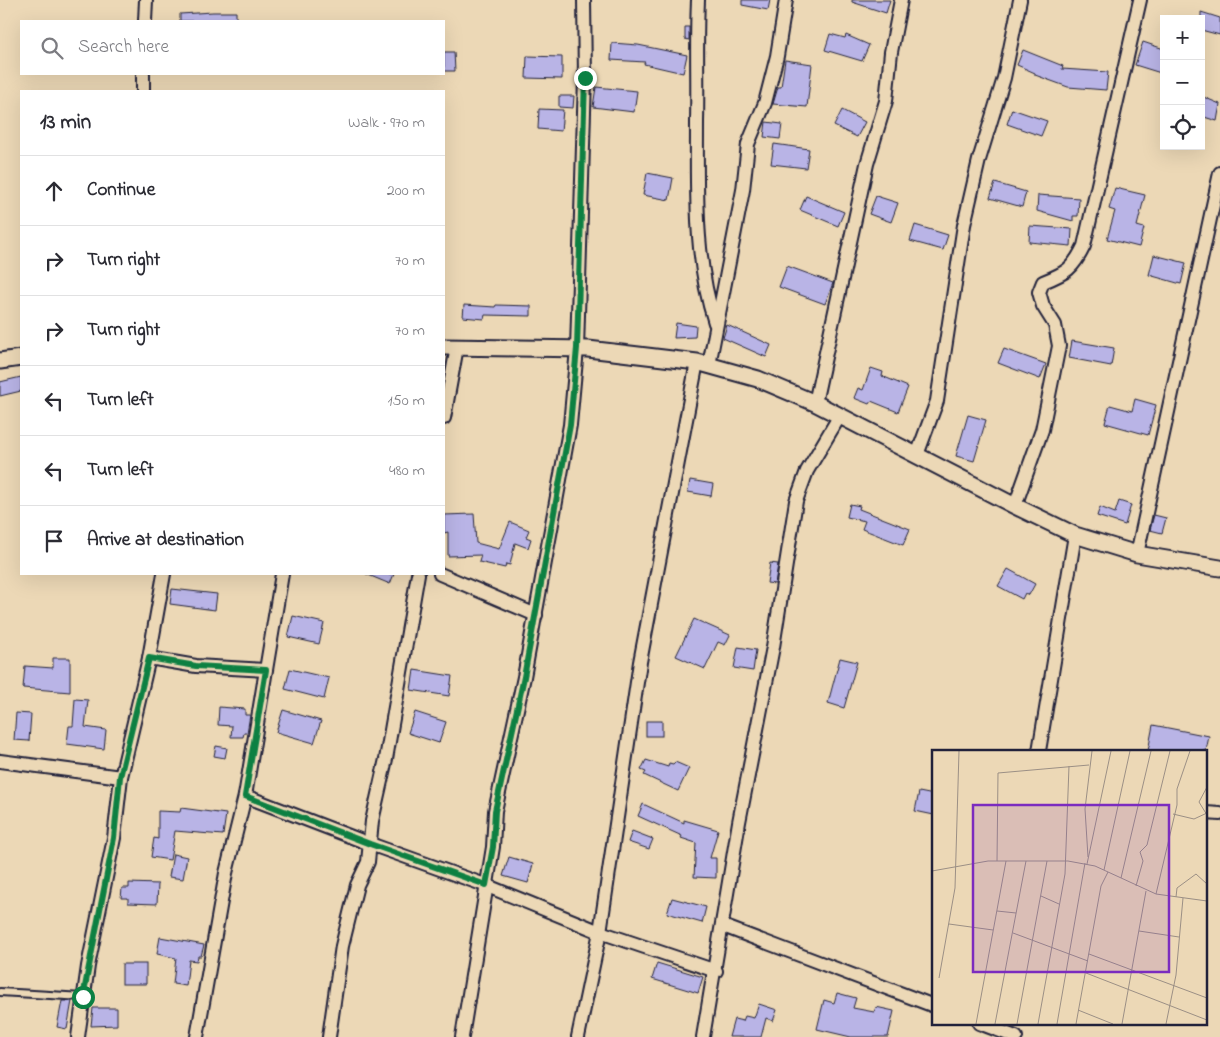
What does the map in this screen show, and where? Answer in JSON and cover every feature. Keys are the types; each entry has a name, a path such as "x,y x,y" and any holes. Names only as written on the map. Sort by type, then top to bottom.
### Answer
{"street":[{"path":"145,20 146,0"},
{"path":"462,1037 471,993 493,847 495,811 536,615 570,425 577,348 585,78 584,0"},
{"path":"698,0 697,176 699,255 706,294 716,325"},
{"path":"578,1037 600,932 640,662 703,364 716,325 743,190 748,144 765,104 777,56 786,0"},
{"path":"815,403 867,164 886,101 891,52 901,0"},
{"path":"917,455 937,401 964,225 979,160 1004,78 1020,0"},
{"path":"1014,506 1042,430 1058,346 1054,325 1043,306 1039,292 1043,282 1063,274 1075,265 1084,246 1140,0"},
{"path":"143,90 144,75"},
{"path":"1137,554 1220,173"},
{"path":"445,406 450,347 577,348 703,364 758,379 815,403 1014,506 1075,535 1137,554 1220,568"},
{"path":"0,361 20,358"},
{"path":"703,1037 716,971 739,822 773,646 796,500 807,471 840,417"},
{"path":"1039,750 1075,535"},
{"path":"78,1037 83,997 114,838 120,777 149,658 164,575"},
{"path":"198,1037 226,873 245,796 282,575"},
{"path":"330,1037 342,946 357,886 368,862 372,821 386,759 418,575"},
{"path":"442,575 536,615"},
{"path":"149,658 196,666 266,670"},
{"path":"0,761 120,777"},
{"path":"245,796 370,844 486,885 600,932 716,971"},
{"path":"723,926 932,1005"},
{"path":"988,1028 1016,1037"}],"lane":[{"path":"0,992 83,997"}],"building":[{"path":"742,0 770,0 768,10 742,5"},
{"path":"852,0 890,0 886,13 852,2"},
{"path":"236,12 236,20 180,20 180,14"},
{"path":"1201,12 1220,18 1220,35 1205,31 1205,15 1201,15"},
{"path":"685,27 689,27 689,40 685,39"},
{"path":"830,34 845,38 846,35 869,45 862,61 825,50"},
{"path":"1143,42 1160,48 1160,73 1135,65"},
{"path":"612,43 638,45 687,55 683,73 644,64 645,62 611,60"},
{"path":"1023,50 1063,66 1062,69 1108,72 1106,90 1068,87 1035,75 1035,73 1017,65"},
{"path":"445,52 454,52 455,71 445,71"},
{"path":"527,56 562,57 562,79 526,78"},
{"path":"785,60 812,64 807,107 773,104 778,87 781,87"},
{"path":"596,87 637,91 634,112 593,107"},
{"path":"559,96 574,96 573,108 559,107"},
{"path":"1205,98 1220,104 1217,121 1205,117"},
{"path":"539,109 563,110 561,131 538,129"},
{"path":"1012,109 1047,121 1041,136 1007,124"},
{"path":"842,110 865,122 857,137 834,126"},
{"path":"766,122 782,124 780,139 764,137"},
{"path":"774,144 809,149 806,168 771,164"},
{"path":"647,173 673,178 669,200 643,195"},
{"path":"995,183 1026,192 1022,207 990,198"},
{"path":"1115,188 1145,195 1137,226 1144,228 1139,247 1107,239 1115,211 1109,209"},
{"path":"1038,195 1079,198 1078,216 1073,216 1073,221 1037,211"},
{"path":"806,196 844,212 838,226 800,210"},
{"path":"876,196 898,203 891,222 869,214"},
{"path":"915,225 948,235 943,250 910,241"},
{"path":"1030,226 1072,229 1071,246 1029,242"},
{"path":"1154,255 1186,263 1181,284 1149,275"},
{"path":"787,266 833,283 825,304 779,287"},
{"path":"464,305 495,307 496,305 531,306 531,316 485,315 484,319 463,317"},
{"path":"676,323 696,326 695,337 674,338"},
{"path":"727,325 771,345 766,357 723,338"},
{"path":"1072,341 1114,348 1111,366 1069,358"},
{"path":"1004,349 1046,364 1040,379 998,363"},
{"path":"871,368 883,372 882,376 908,387 898,412 871,401 869,404 854,398 858,388 863,390"},
{"path":"20,377 20,391 0,396 0,382"},
{"path":"1135,399 1156,405 1148,435 1105,423 1110,405 1132,411"},
{"path":"968,415 986,420 974,461 956,456"},
{"path":"690,480 713,484 711,496 688,492"},
{"path":"1119,501 1131,505 1125,525 1097,516 1100,507 1115,513"},
{"path":"850,504 860,506 859,509 910,529 903,545 862,529 865,521 847,517"},
{"path":"474,514 476,543 499,549 510,522 529,530 526,537 531,539 528,548 515,543 510,565 506,564 505,568 479,562 481,555 448,556 448,532 445,533 445,515"},
{"path":"1154,515 1166,518 1162,533 1150,530"},
{"path":"770,563 778,564 775,584 767,583"},
{"path":"1008,569 1035,584 1029,595 1025,593 1022,599 998,586"},
{"path":"368,575 394,575 390,584"},
{"path":"172,589 217,594 215,610 170,604"},
{"path":"293,616 324,623 319,644 288,637"},
{"path":"694,619 730,635 725,645 718,642 705,669 676,656"},
{"path":"738,647 756,650 753,671 734,668"},
{"path":"53,658 70,658 70,692 23,688 25,666 53,668"},
{"path":"840,658 857,662 844,708 828,703"},
{"path":"290,669 329,678 324,699 285,689"},
{"path":"414,670 452,676 449,696 411,690"},
{"path":"75,699 88,700 85,727 106,730 104,749 67,744 69,726 73,726"},
{"path":"219,707 245,709 245,715 250,715 247,733 244,733 243,737 231,737 232,726 218,725"},
{"path":"283,710 321,721 314,743 276,732"},
{"path":"415,712 446,722 439,743 408,733"},
{"path":"16,713 31,714 29,741 14,740"},
{"path":"646,721 662,721 662,736 646,736"},
{"path":"1153,725 1209,736 1206,750 1148,750"},
{"path":"216,746 227,748 225,758 214,756"},
{"path":"646,760 668,767 669,763 673,764 675,762 689,768 678,791 644,775 646,772 641,770"},
{"path":"919,792 932,795 932,815 915,811"},
{"path":"643,804 684,823 684,820 718,830 710,858 716,858 716,878 694,877 696,843 681,838 682,836 638,816"},
{"path":"181,808 226,814 223,835 175,831 170,860 151,857 154,838 158,839 158,811 180,812"},
{"path":"632,831 653,839 649,849 628,842"},
{"path":"173,854 187,857 183,879 169,877"},
{"path":"509,857 533,864 528,883 503,876"},
{"path":"129,883 158,884 157,904 128,903 128,898 121,898 122,888 129,888"},
{"path":"672,898 706,907 702,923 667,913"},
{"path":"160,937 204,945 201,956 198,956 197,961 189,960 186,986 173,984 176,958 157,954"},
{"path":"657,963 703,977 698,993 652,979"},
{"path":"122,964 146,964 146,984 122,984"},
{"path":"837,993 856,998 853,1008 874,1012 876,1007 894,1011 888,1037 851,1037 817,1029 824,1000 834,1003"},
{"path":"62,1001 72,1001 67,1029 57,1027"},
{"path":"759,1004 777,1010 773,1021 766,1018 761,1037 729,1037 734,1019 743,1021 745,1016 754,1018"},
{"path":"93,1008 117,1008 117,1025 91,1026"}],"route":[{"path":"83,997 114,838 120,777 149,658 196,666 266,670 245,796 370,844 486,885 493,847 495,811 524,677 570,425 577,348 585,78"}]}
